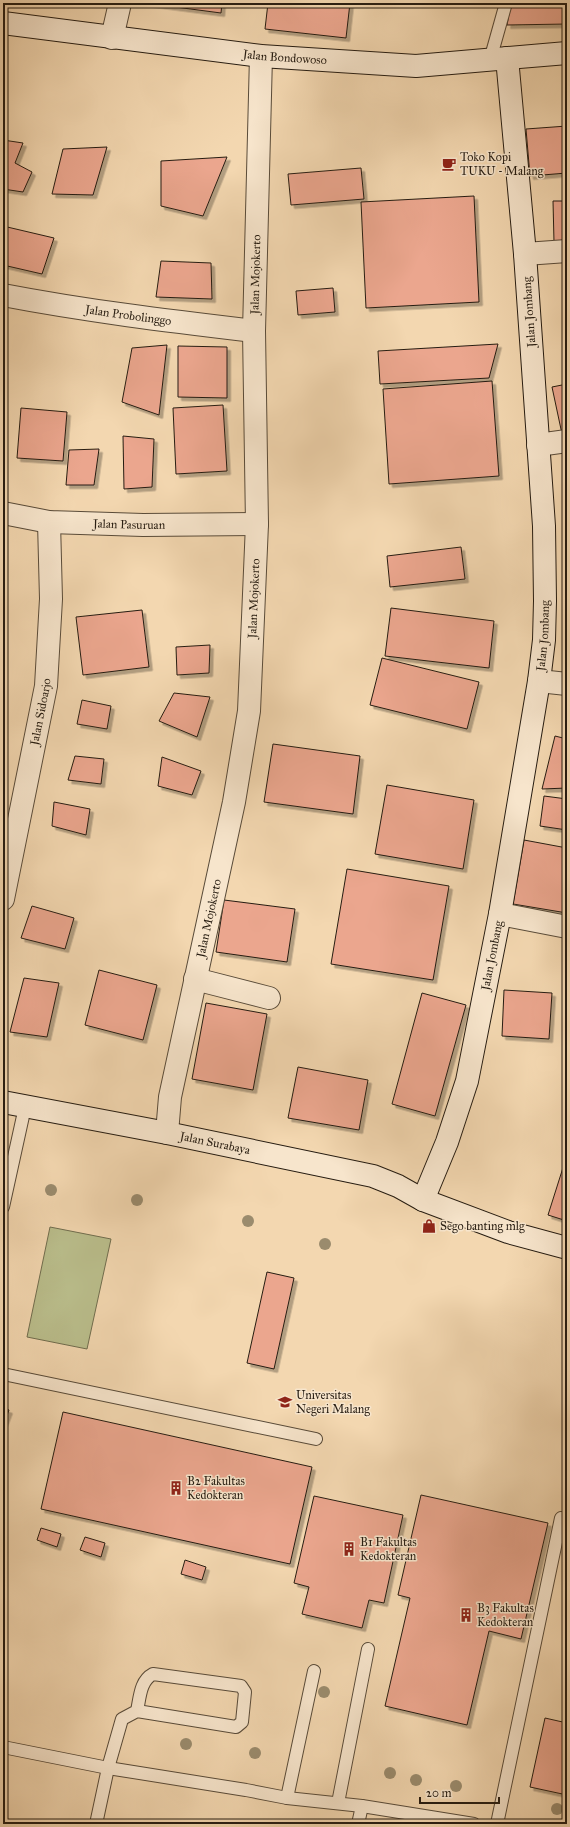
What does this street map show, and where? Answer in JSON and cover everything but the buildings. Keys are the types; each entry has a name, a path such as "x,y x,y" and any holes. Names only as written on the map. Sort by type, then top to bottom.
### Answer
{"main road":[{"path":"112,38 120,3"},
{"name":"Jalan Bondowoso","path":"3,24 261,56 416,66 567,53"},
{"name":"Jalan Mojokerto","path":"167,1133 170,1097 234,802 246,734 257,524 254,331 261,56"},
{"name":"Jalan Jombang","path":"423,1200 447,1142 467,1081 500,914 539,681 545,601 544,526 525,254 498,59"},
{"path":"525,254 567,251"},
{"name":"Jalan Probolinggo","path":"3,295 45,303 141,317 254,331"},
{"path":"538,446 567,441"},
{"name":"Jalan Pasuruan","path":"3,513 49,522 143,525 257,524"},
{"name":"Jalan Sidoarjo","path":"3,899 46,686 51,599 49,522"},
{"path":"539,681 567,684"},
{"path":"500,914 567,927"},
{"path":"195,979 269,998"},
{"name":"Jalan Surabaya","path":"3,1102 167,1133 373,1176 398,1186 423,1200 508,1232 567,1248"}],"lane":[{"path":"498,59 506,3"},
{"path":"3,1207 25,1107"},
{"path":"3,1374 316,1439"},
{"path":"497,1824 561,1518"},
{"path":"338,1803 368,1649"},
{"path":"287,1798 314,1671"},
{"path":"96,1824 108,1768 122,1719 138,1711 236,1727 242,1722 245,1692 241,1686 154,1674 146,1678 144,1682 138,1711"},
{"path":"3,1747 108,1768 287,1798 362,1806 474,1824"},
{"path":"358,1824 362,1806"}],"green space":[{"path":"50,1227 111,1239 87,1349 27,1337"}],"place":[{"name":"Toko Kopi TUKU - Malang","path":"449,164"},
{"name":"Sego banting mlg","path":"429,1226"},
{"name":"Universitas Negeri Malang","path":"285,1402"},
{"name":"B2 Fakultas Kedokteran","path":"176,1488"},
{"name":"B1 Fakultas Kedokteran","path":"349,1549"},
{"name":"B3 Fakultas Kedokteran","path":"466,1615"}]}
